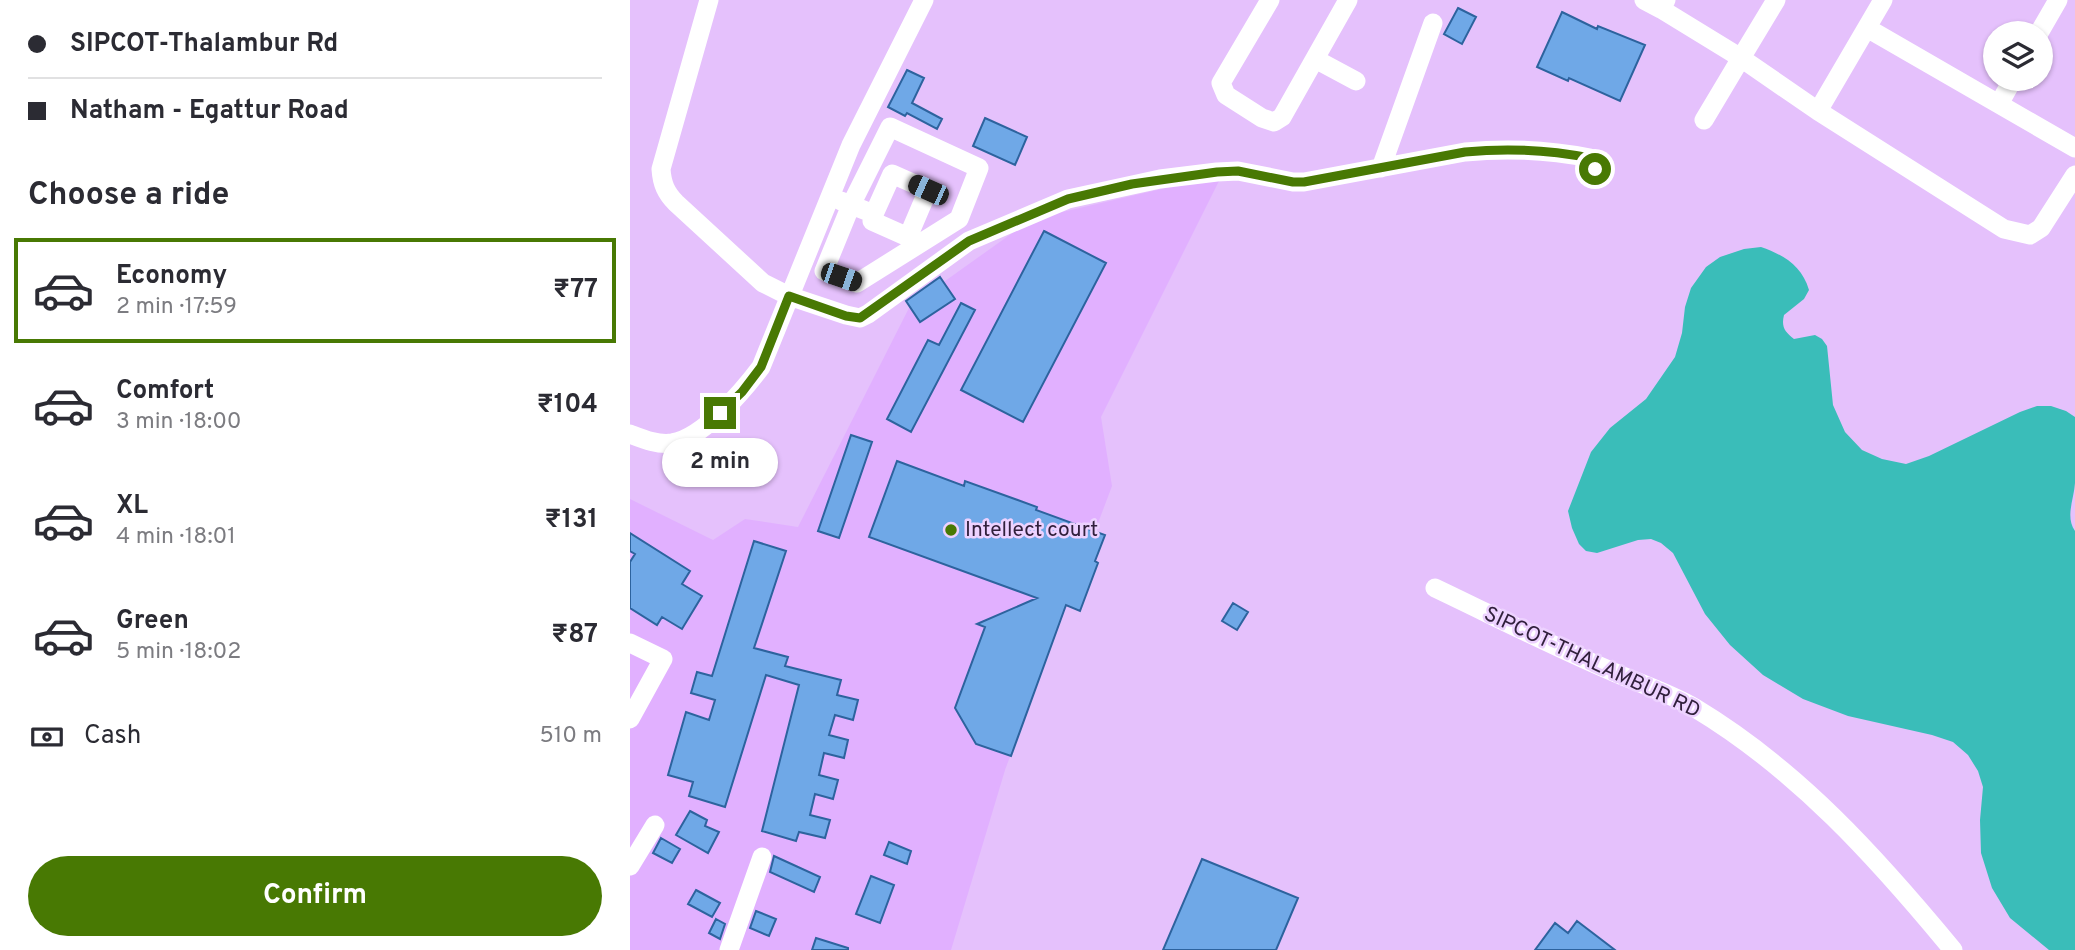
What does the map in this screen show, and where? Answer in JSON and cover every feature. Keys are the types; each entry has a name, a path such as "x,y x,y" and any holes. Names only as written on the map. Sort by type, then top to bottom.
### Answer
{"street":[{"path":"709,0 661,169 662,182 668,195 763,283 789,296 846,316 860,318 969,241 1068,199 1132,184 1238,171 1304,182 1465,152 1490,150 1590,158 1595,169"},
{"path":"630,434 654,443 673,443 691,436 742,392 761,367 851,145 924,0"},
{"path":"1270,0 1221,83 1226,95 1262,118 1274,122 1282,117 1348,0"},
{"path":"1704,120 1776,0"},
{"path":"1818,111 1883,0"},
{"path":"1657,3 1818,111 2004,229 2030,235 2041,228 2074,180"},
{"path":"2043,21 2050,3"},
{"path":"1381,168 1433,23"},
{"path":"1867,28 2075,148"},
{"path":"1315,59 1356,81"},
{"path":"1999,104 2007,91"},
{"path":"890,127 979,168 959,219 857,283 824,271 851,205 890,127"},
{"path":"830,196 874,214"},
{"name":"SIPCOT-THALAMBUR RD","path":"1435,589 1618,674 1665,692 1695,708 1760,753 1815,798 1871,854 1953,950"},
{"path":"630,643 663,659 630,719"},
{"path":"630,866 655,825"},
{"path":"729,950 762,857"}],"shaded area":[{"path":"1222,175 1101,417 1112,486 1005,770 951,950 630,950 630,499 713,540 745,519 798,527 910,306 1032,219"},
{"path":"1761,247 1791,262 1806,282 1809,290 1804,299 1784,315 1783,326 1794,339 1815,335 1827,346 1833,405 1845,432 1862,450 1882,459 1906,464 2037,406 2051,406 2075,417 2075,483 2070,514 2075,531 2075,950 2049,950 2010,918 1992,888 1981,853 1983,787 1978,771 1968,755 1953,742 1848,716 1803,699 1763,675 1730,645 1705,614 1673,553 1661,543 1651,539 1638,540 1597,553 1586,551 1579,544 1568,511 1591,452 1610,428 1646,399 1675,357 1691,288 1706,267 1720,257"}],"building":[{"path":"1458,8 1476,17 1462,44 1444,34"},
{"path":"1562,12 1597,29 1598,26 1645,45 1620,101 1537,67"},
{"path":"907,70 924,78 912,103 942,119 937,129 907,113 905,116 888,107"},
{"path":"985,118 1027,137 1015,165 973,146"},
{"path":"1044,231 1106,263 1023,422 961,390"},
{"path":"940,277 955,299 920,322 906,301"},
{"path":"961,303 975,310 911,432 887,419 928,340 939,345"},
{"path":"851,435 872,442 839,538 818,531"},
{"path":"897,461 964,486 965,481 1105,535 1080,611 1066,605 1011,756 976,744 955,708 985,627 977,624 1037,598 869,537"},
{"path":"630,533 690,571 682,584 702,596 682,629 662,617 657,625 630,608 630,562 635,554 630,551"},
{"path":"754,541 786,551 754,648 788,657 785,666 841,680 837,695 858,700 853,720 835,715 829,735 848,740 844,758 824,753 819,775 838,780 833,799 815,794 810,815 830,820 825,838 799,832 796,841 762,831 799,685 766,675 725,807 689,796 693,782 668,775 686,712 709,720 715,700 691,693 697,672 712,676"},
{"path":"1233,603 1248,612 1237,630 1222,621"},
{"path":"690,811 707,820 705,826 719,832 708,853 676,835"},
{"path":"661,838 680,849 672,863 653,853"},
{"path":"889,842 911,851 907,864 884,855"},
{"path":"774,856 820,877 814,892 770,872"},
{"path":"1202,859 1298,898 1276,950 1163,950"},
{"path":"871,876 894,885 880,923 856,914"},
{"path":"696,890 720,903 712,917 688,904"},
{"path":"756,911 776,919 769,936 750,928"},
{"path":"716,919 725,924 720,939 709,933"},
{"path":"1577,921 1615,950 1535,950 1555,923 1568,933"},
{"path":"816,938 848,948 848,950 812,950"}],"place":[{"name":"Intellect court","path":"951,530"}],"route":[{"path":"720,413 742,392 761,367 789,296 846,316 860,318 969,241 1068,199 1132,184 1217,172 1238,171 1304,182 1465,152 1490,150 1590,158 1595,169"}]}
